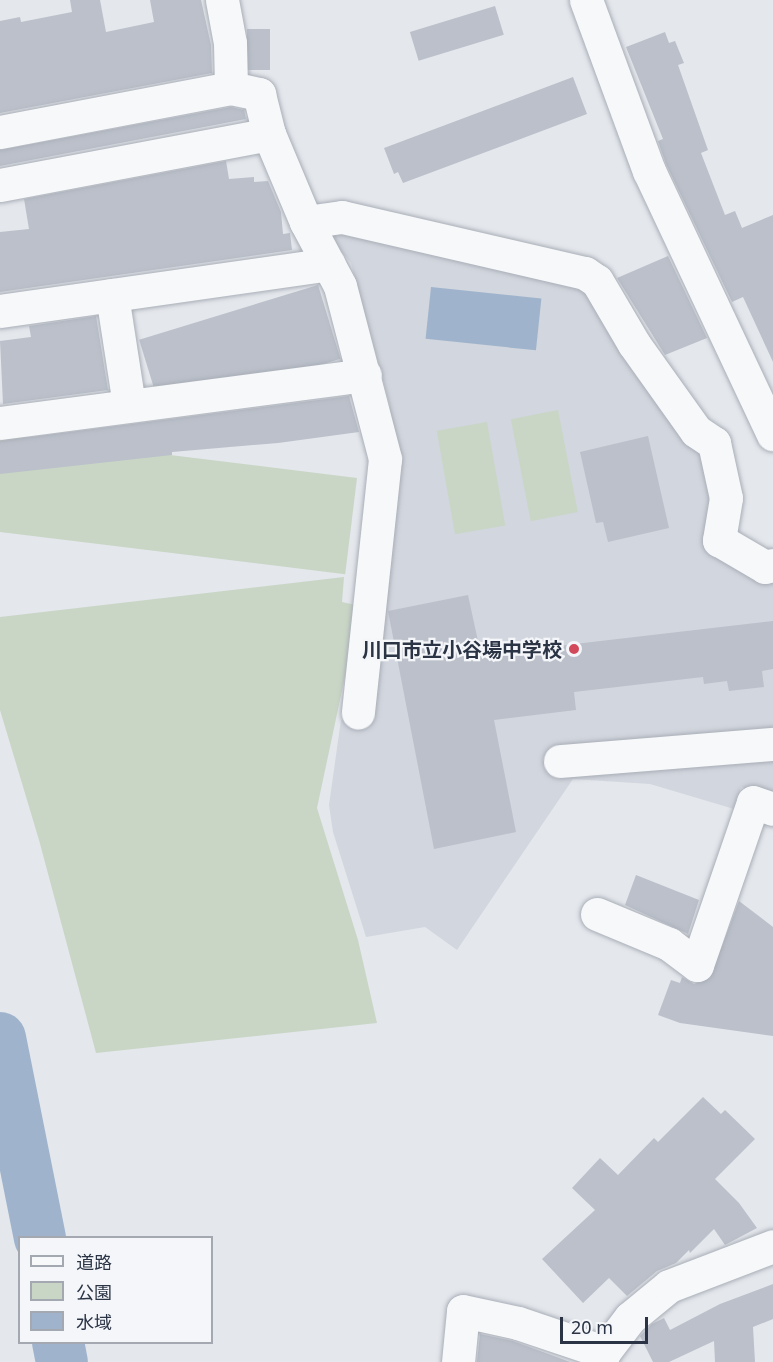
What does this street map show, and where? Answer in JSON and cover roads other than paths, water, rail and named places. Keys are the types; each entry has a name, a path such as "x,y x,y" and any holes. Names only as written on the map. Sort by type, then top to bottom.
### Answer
{"street":[{"path":"222,0 230,43 231,88"},
{"path":"586,0 650,171 772,428"},
{"path":"0,132 231,88 260,94 269,134 306,222 340,286 385,459 358,713"},
{"path":"0,185 269,134"},
{"path":"306,222 342,217 585,273 597,281 634,344 696,431 714,443 726,498 719,540 765,567 773,565"},
{"path":"0,310 329,264"},
{"path":"112,295 129,405"},
{"path":"0,423 365,375"},
{"path":"560,761 773,744"},
{"path":"597,914 669,945 697,965 753,802 773,809"},
{"path":"458,1362 463,1311 518,1323 602,1357 630,1318 669,1286 773,1246"}],"water":[{"path":"431,287 541,299 536,350 426,339"}],"waterway":[{"path":"0,1038 40,1236"},
{"path":"58,1344 62,1362"}],"place":[{"name":"川口市立小谷場中学校","path":"574,649"}]}
